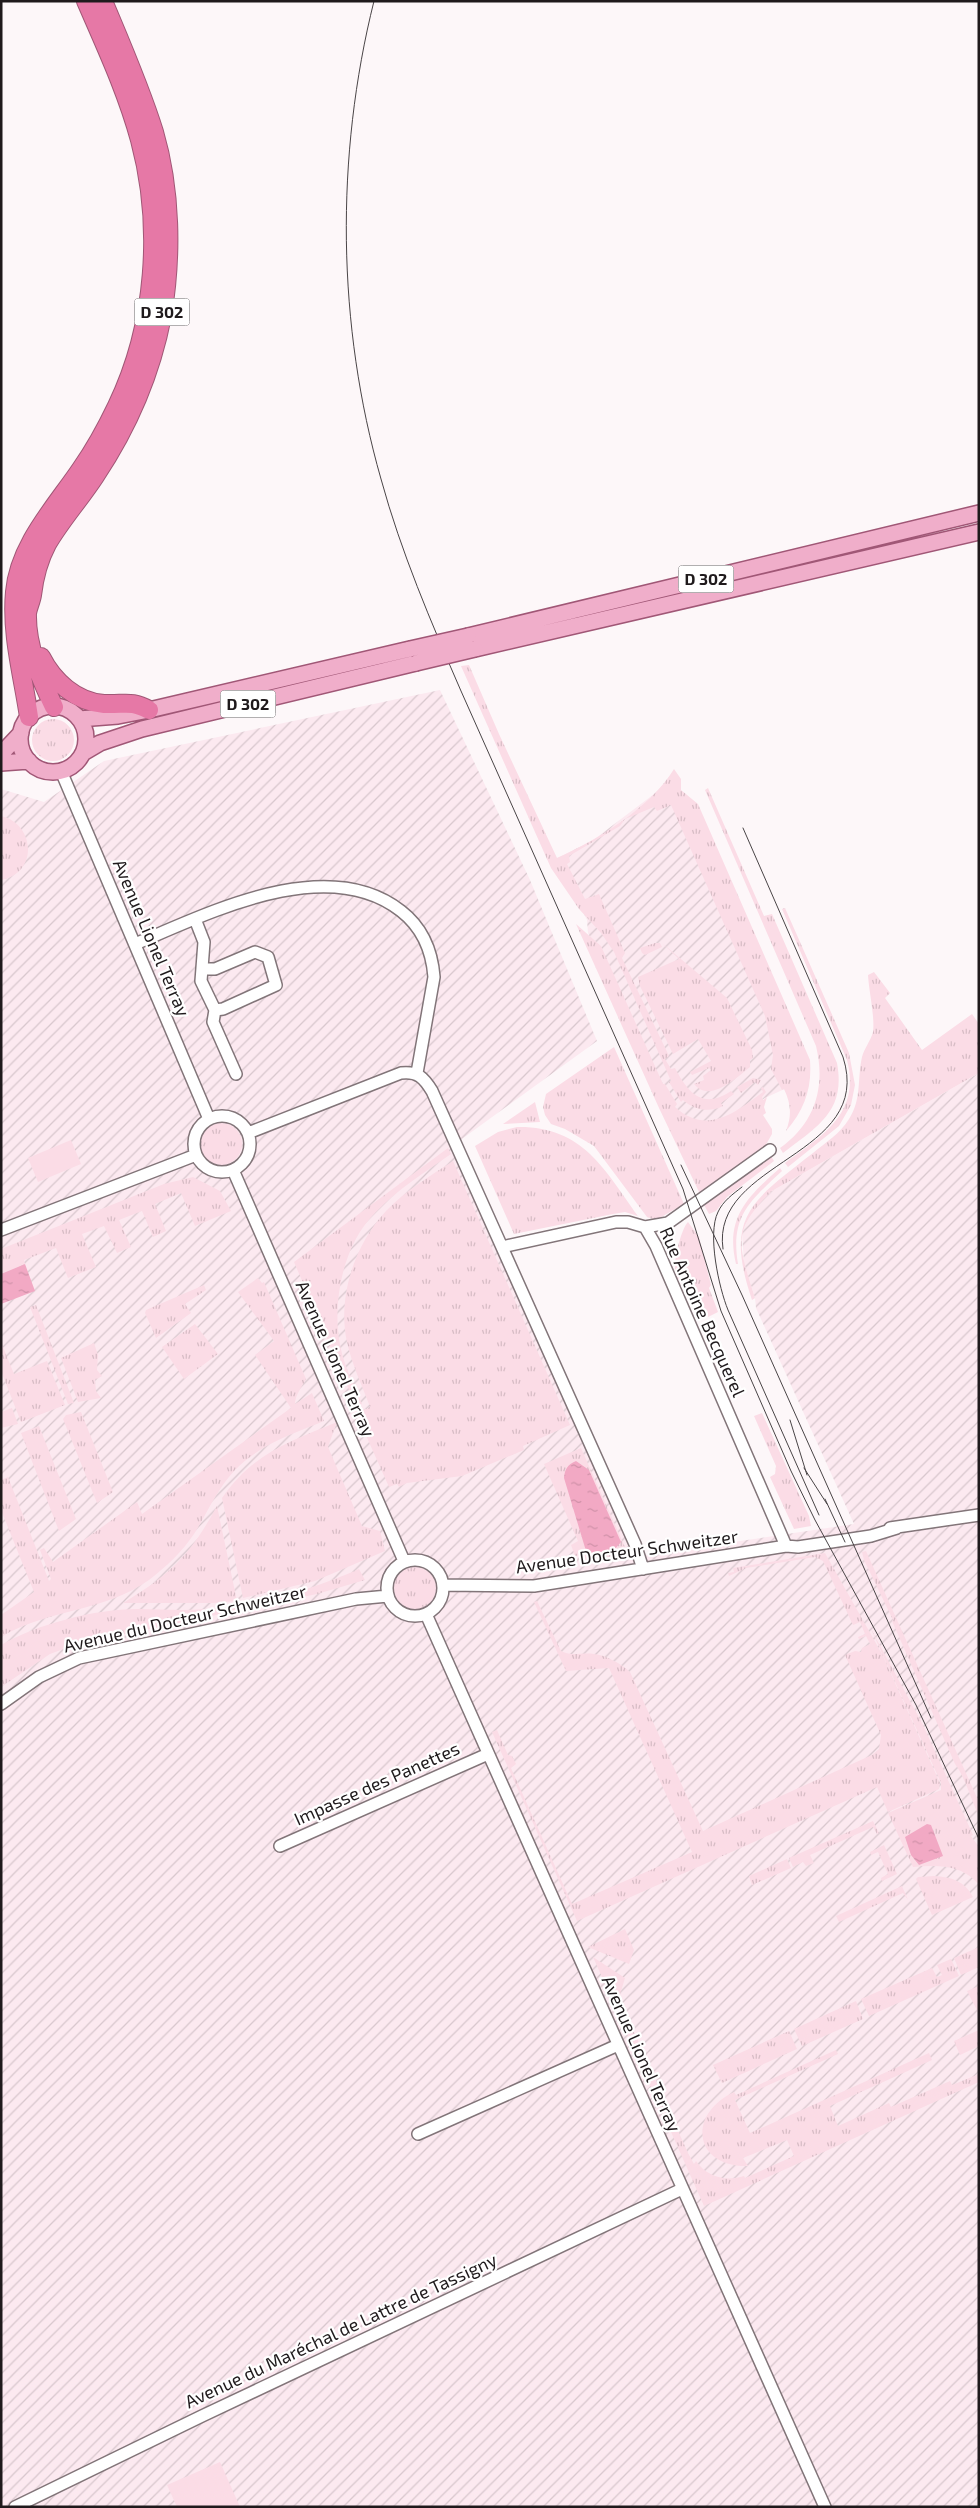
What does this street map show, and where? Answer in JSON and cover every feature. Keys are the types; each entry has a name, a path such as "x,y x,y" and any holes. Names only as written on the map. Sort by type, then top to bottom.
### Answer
{"highway":[{"name":"D 302","path":"29,717 14,631 15,590 26,553 45,519 97,444 118,404 139,348 147,312 154,232 150,191 140,141 126,96 86,1"},
{"name":"D 302","path":"54,707 30,645 27,610 31,603 33,584 46,546 95,476 132,413 152,354 161,317 167,279 168,222 163,179 154,133 140,89 103,1"},
{"path":"31,603 36,645 48,669 65,687 87,700 101,704 136,703 149,710"}],"main road":[{"name":"D 302","path":"83,753 100,743 142,729 413,656 979,513"},
{"name":"D 302","path":"472,642 979,532"},
{"name":"D 302","path":"79,719 118,716 413,656"},
{"path":"1,754 21,733 29,717 44,708 54,707 63,708 79,719 86,735 83,753 78,761 61,771 44,771 29,761 22,748 21,733"},
{"path":"1,763 29,761"}],"street":[{"name":"Avenue Lionel Terray","path":"61,771 209,1119"},
{"path":"135,944 219,908 263,896 309,888 344,888 363,892 394,906 414,923 425,940 433,962 434,977 416,1073"},
{"path":"195,919 204,942 201,981 215,1010 213,1022 236,1074"},
{"path":"203,969 215,969 255,952 268,957 276,985 223,1010 215,1010"},
{"path":"248,1133 401,1073 416,1073 424,1078 432,1092 635,1544 643,1569"},
{"path":"228,1116 236,1120 248,1133 249,1151 240,1165 233,1170 215,1172 207,1168 196,1155 194,1138 202,1123 209,1119 228,1116"},
{"path":"645,1227 668,1223 770,1150"},
{"path":"1,1230 196,1155"},
{"name":"Avenue Lionel Terray","path":"233,1170 404,1561"},
{"name":"Rue Antoine Becquerel","path":"502,1247 616,1222 628,1222 645,1227 656,1246 786,1546"},
{"name":"Avenue Docteur Schweitzer","path":"443,1585 534,1586 786,1546 798,1547 872,1536 897,1528 979,1515"},
{"path":"422,1560 430,1563 441,1576 443,1585 438,1605 426,1614 408,1615 392,1604 388,1596 388,1579 397,1566 404,1561 422,1560"},
{"name":"Avenue du Docteur Schweitzer","path":"1,1704 39,1678 78,1658 356,1599 388,1596"},
{"name":"Avenue Lionel Terray","path":"426,1614 825,2507"},
{"name":"Impasse des Panettes","path":"280,1846 488,1754"},
{"path":"418,2134 618,2045"},
{"name":"Avenue du Maréchal de Lattre de Tassigny","path":"15,2507 210,2412 682,2189"}],"shaded area":[{"path":"440,690 530,880 597,1041 455,1144 639,1556 854,1524 756,1308 755,1298 744,1263 742,1233 752,1210 772,1191 979,1073 979,2507 1,2507 1,789 44,802 104,761"},
{"path":"668,781 802,1081 765,1098 690,1151 588,933 587,920 557,858 592,841 654,794"}],"green space":[{"path":"469,665 557,858 606,832 638,809 664,783 674,769 681,779 681,790 698,804 810,1060 810,1080 806,1098 798,1115 786,1131 790,1115 789,1105 784,1089 782,1090 771,1069 773,1055 765,1016 671,805 657,811 654,807 625,819 620,826 569,856 570,862 567,864 585,899 599,894 625,953 622,958 669,1056 665,1059 671,1069 675,1068 685,1085 697,1096 704,1099 712,1099 731,1091 734,1094 721,1103 723,1106 707,1110 692,1106 683,1100 681,1102 669,1082 671,1081 614,952 601,933 579,909 551,868 461,666"},
{"path":"53,719 68,725 74,740 68,755 53,761 38,755 32,740 38,725"},
{"path":"708,788 764,916 772,914 837,1063 839,1080 833,1105 818,1125 783,1153 780,1148 802,1127 815,1103 820,1076 816,1046 705,790"},
{"path":"1,816 13,821 21,829 26,838 28,849 22,869 13,876 1,880"},
{"path":"785,908 849,1053 855,1085 851,1105 839,1126 788,1167 785,1163 812,1143 835,1121 843,1109 848,1095 850,1079 847,1060 782,909"},
{"path":"576,924 601,946 663,1084 665,1084 677,1104 675,1107 687,1116 698,1120 710,1120 721,1118 742,1107 763,1092 761,1088 763,1087 766,1092 762,1097 763,1100 767,1097 764,1107 766,1113 763,1115 772,1129 772,1134 764,1148 700,1194 659,1108"},
{"path":"660,943 662,947 645,955 642,953 640,948"},
{"path":"662,943 727,998 752,1050 753,1058 750,1060 750,1067 723,1087 708,1091 700,1089 694,1084 704,1080 703,1076 711,1070 709,1068 692,1075 690,1072 711,1061 698,1039 673,1054 640,986 638,977 679,959"},
{"path":"874,972 890,993 885,998 922,1050 972,1014 979,1024 979,1073 772,1191 749,1217 744,1229 742,1252 755,1298 752,1300 744,1272 741,1249 742,1230 748,1214 759,1199 773,1185 837,1133 853,1111 858,1096 862,1057 873,1032 868,975"},
{"path":"614,1047 684,1204 656,1220 647,1217 594,1146 565,1129 551,1124 545,1115 543,1107 546,1094"},
{"path":"753,1078 761,1080 758,1085 755,1082 741,1093 737,1087"},
{"path":"535,1102 540,1122 503,1124"},
{"path":"221,1123 236,1129 242,1144 236,1159 221,1165 206,1159 200,1144 206,1129"},
{"path":"517,1127 540,1129 559,1134 575,1142 602,1167 638,1216 625,1212 514,1234 475,1146 498,1132"},
{"path":"71,1140 81,1164 38,1182 28,1158"},
{"path":"448,1148 451,1154 403,1188 376,1212 356,1239 343,1271 338,1306 339,1339 348,1372 362,1404 356,1406 294,1262"},
{"path":"771,1156 774,1161 727,1197 716,1211 709,1214 703,1203"},
{"path":"453,1161 570,1425 523,1446 524,1450 462,1476 407,1483 399,1487 397,1484 389,1487 356,1413 370,1407 354,1367 347,1342 345,1307 347,1289 357,1255 375,1224 401,1197"},
{"path":"780,1168 782,1171 760,1191 740,1221 736,1247 738,1264 736,1264 733,1248 736,1221 749,1199"},
{"path":"193,1177 220,1191 231,1211 195,1226 181,1193 155,1204 166,1231 153,1237 142,1211 119,1220 131,1247 117,1253 104,1226 82,1234 96,1267 68,1278 56,1248 24,1260 25,1264 1,1274 1,1249 164,1184"},
{"path":"688,1222 699,1237 711,1285 709,1288 718,1312 708,1317 695,1286 688,1292 676,1275 675,1263 678,1247"},
{"path":"258,1278 262,1283 264,1282 306,1379 297,1394 295,1404 312,1393 324,1421 276,1441 244,1461 223,1485 194,1534 184,1547 149,1580 114,1598 38,1621 1,1637 1,1615 34,1592 1,1510 1,1480 8,1477 49,1581 51,1579 40,1550 44,1548 53,1562 137,1502 142,1514 291,1408 255,1355 274,1341 238,1292"},
{"path":"204,1285 206,1290 185,1304 191,1313 156,1338 145,1313 146,1310"},
{"path":"36,1305 74,1403 68,1404 30,1307"},
{"path":"195,1324 218,1354 184,1379 162,1347"},
{"path":"1,1342 14,1374 47,1361 65,1405 21,1422 1,1371"},
{"path":"94,1343 98,1355 97,1370 102,1376 95,1380 96,1391 101,1398 78,1402 61,1358"},
{"path":"12,1408 18,1424 1,1428 1,1412"},
{"path":"81,1412 113,1492 97,1503 63,1419 66,1415"},
{"path":"762,1413 809,1516 811,1526 794,1529 770,1477 775,1474 776,1466 754,1416"},
{"path":"337,1422 328,1447 362,1526 380,1531 385,1551 315,1581 243,1598 222,1498 246,1470 259,1459 288,1443"},
{"path":"39,1426 76,1519 59,1531 21,1433"},
{"path":"581,1448 625,1547 625,1554 584,1561 583,1555 575,1556 571,1545 578,1541 544,1464"},
{"path":"217,1506 237,1601 213,1603 123,1603 154,1583 178,1562 198,1537"},
{"path":"866,1551 979,1802 979,1816 893,1620 864,1560 862,1552"},
{"path":"825,1553 882,1654 940,1783 939,1789 888,1812 877,1787 577,1921 492,1732 497,1730 508,1755 512,1756 516,1764 511,1768 572,1904 692,1852 609,1668 566,1671 534,1602 537,1601 561,1651 570,1654 603,1656 618,1663 630,1672 703,1831 872,1755 879,1749 881,1735 845,1655 855,1651 861,1652 862,1648 870,1644 866,1636 859,1639 858,1637 865,1634 860,1622 853,1625 823,1561 815,1557 746,1568 729,1576 728,1573 734,1572 733,1568"},
{"path":"415,1567 430,1573 436,1588 430,1603 415,1609 400,1603 394,1588 400,1573"},
{"path":"359,1569 365,1580 317,1594 77,1644 50,1654 1,1687 1,1645 15,1637 49,1624 85,1615 121,1610 196,1610 245,1604 303,1590"},
{"path":"871,1629 923,1725 973,1835 971,1836 979,1847 979,1885 965,1873 949,1867 913,1867 888,1813 941,1790 941,1783"},
{"path":"873,1821 879,1833 877,1834 873,1827 810,1855 814,1863 806,1866 803,1862 793,1867 789,1858"},
{"path":"884,1845 897,1874 882,1881 881,1878 888,1874 878,1852 871,1855 870,1852"},
{"path":"787,1859 791,1868 752,1885 749,1876"},
{"path":"918,1877 946,1877 957,1881 966,1887 973,1897 932,1915 916,1879"},
{"path":"902,1886 908,1900 903,1893 839,1922 836,1916"},
{"path":"625,1929 634,1950 629,1964 588,1947"},
{"path":"979,1947 979,1967 961,1975 954,1958"},
{"path":"593,1957 625,1978 619,1998 688,2153 694,2164 696,2161 706,2171 717,2177 737,2178 744,2176 745,2178 794,2156 787,2140 743,2158 748,2166 730,2164 716,2158 707,2149 703,2138 703,2125 709,2113 719,2102 734,2092 736,2095 836,2050 838,2054 735,2100 750,2133 929,2053 932,2060 830,2106 838,2126 889,2103 891,2107 950,2081 952,2085 979,2074 979,2082 704,2206"},
{"path":"951,1959 959,1976 869,2016 861,1999 932,1968 937,1977 942,1975 937,1965"},
{"path":"979,1986 979,2014 967,1991"},
{"path":"856,2001 863,2019 802,2046 794,2029"},
{"path":"979,2030 979,2046 960,2055 954,2041"},
{"path":"789,2031 797,2049 722,2083 713,2065"},
{"path":"220,2462 240,2507 177,2507 167,2485"}],"water":[{"path":"25,1264 35,1291 1,1304 1,1274"},
{"path":"576,1461 589,1470 621,1542 615,1549 593,1555 586,1551 564,1478 567,1468"},
{"path":"927,1824 931,1825 943,1856 919,1865 911,1855 905,1837"}],"tram line":[{"path":"374,1 361,60 352,120 347,180 346,241 349,301 356,361 366,421 389,506 407,560 461,691 683,1189 721,1311 791,1471 815,1520 916,1705 979,1839"},
{"path":"723,1249 726,1219 741,1196 764,1176 816,1138 836,1117 846,1090 843,1057 743,828"},
{"path":"681,1165 742,1295 931,1718"},
{"path":"742,1187 723,1204 715,1222 714,1247 721,1289 728,1310 819,1515"},
{"path":"790,1420 807,1475"},
{"path":"804,1468 827,1504"},
{"path":"825,1499 845,1542"}]}
